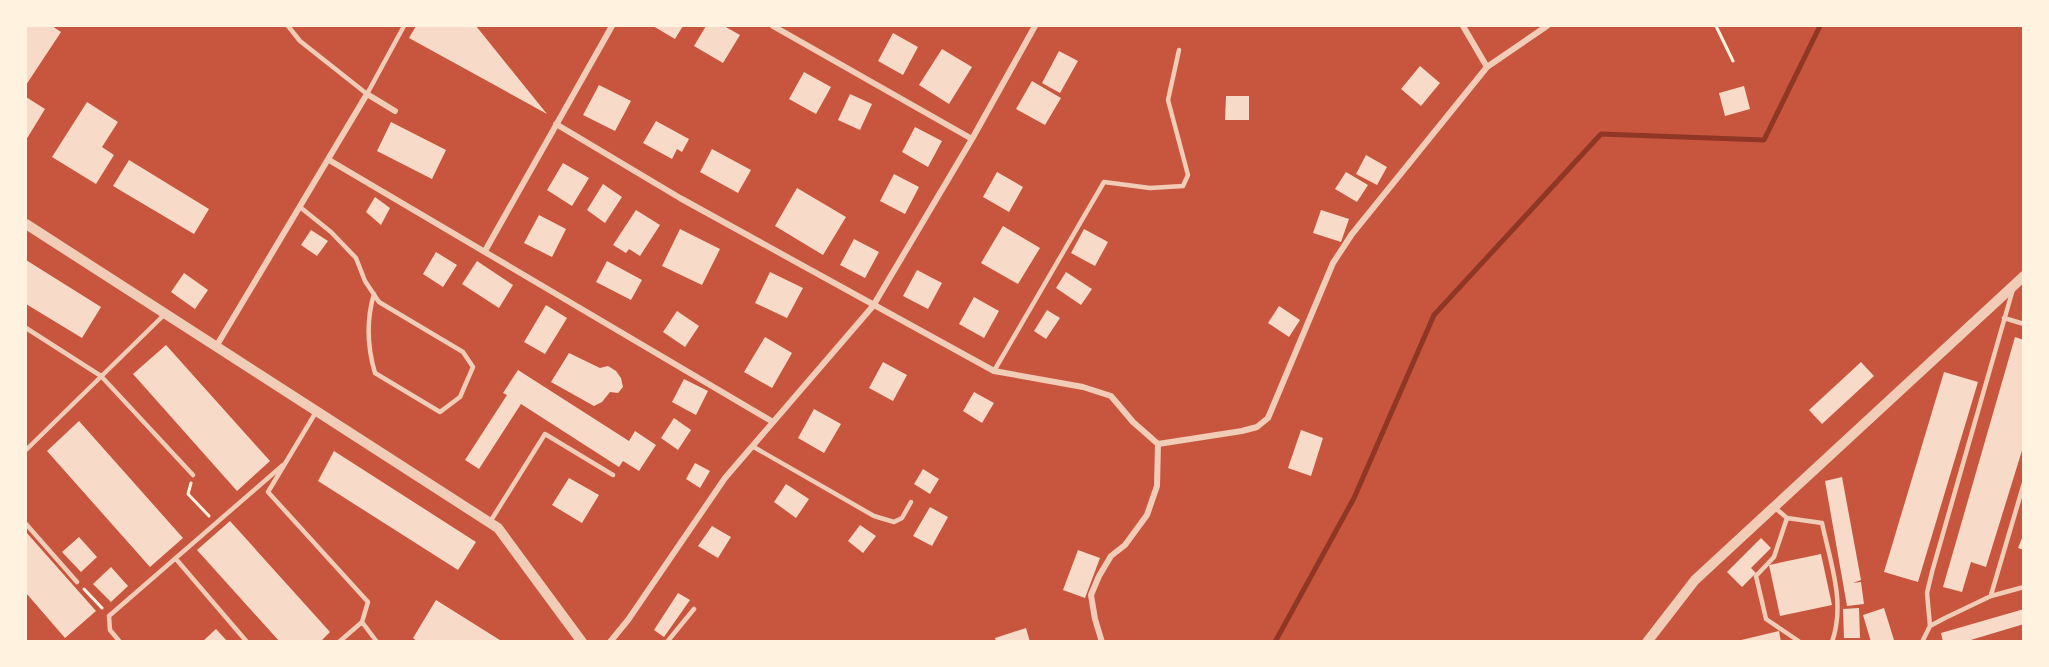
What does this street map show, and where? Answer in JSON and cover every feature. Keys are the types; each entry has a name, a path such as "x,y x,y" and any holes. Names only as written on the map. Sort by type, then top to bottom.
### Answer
{"street":[{"path":"485,251 612,26"},
{"path":"773,26 972,139"},
{"path":"610,642 628,620 725,478 873,306 972,139 1035,26"},
{"path":"1463,26 1487,67"},
{"path":"1158,444 1242,431 1257,427 1268,418 1333,263 1352,234 1487,67 1547,26"},
{"path":"217,345 367,94 395,111"},
{"path":"556,124 680,198 994,371 1083,387 1111,396 1133,422 1158,444"},
{"path":"329,160 773,422"},
{"path":"26,224 498,528 582,642"},
{"path":"1652,639 1695,580 2024,276"},
{"path":"1102,642 1091,595 1111,556 1125,545 1147,515 1157,486 1158,444"}],"lane":[{"path":"288,26 300,41 367,94 404,26"},
{"path":"994,371 1104,182 1150,188 1183,186 1188,175 1168,100 1179,50"},
{"path":"300,207 331,232 356,258 365,281 374,294 379,303 463,352 473,367 460,397 440,412 375,373 368,351 370,309 374,294"},
{"path":"1922,642 1930,626 1927,593 1932,572 2014,284"},
{"path":"26,450 166,313"},
{"path":"2004,318 2024,324"},
{"path":"26,327 101,376 193,475"},
{"path":"316,412 268,492 368,602 362,622 339,642"},
{"path":"490,522 545,434 613,475"},
{"path":"752,446 874,516 894,522 902,518 911,502"},
{"path":"120,642 110,630 109,616 287,461"},
{"path":"1991,596 2024,483"},
{"path":"1774,507 1787,518 1822,523 1838,596 1837,627 1832,642"},
{"path":"1787,518 1774,557 1756,576 1766,619 1800,642"},
{"path":"26,524 77,582"},
{"path":"176,559 247,642"},
{"path":"1930,626 1991,596 2024,587"},
{"path":"667,642 694,609"},
{"path":"362,622 377,642"}],"path":[{"path":"1716,26 1734,61"},
{"path":"193,475 188,494 216,524"},
{"path":"77,582 109,616"}],"building":[{"path":"26,26 52,26 61,32 26,85"},
{"path":"416,26 476,26 547,114 409,38"},
{"path":"653,26 683,26 675,39"},
{"path":"706,26 724,26 740,35 723,63 694,46"},
{"path":"893,33 918,47 903,75 878,61"},
{"path":"942,49 972,67 949,104 919,85"},
{"path":"1059,51 1078,61 1060,93 1042,83"},
{"path":"1420,66 1440,83 1421,106 1401,89"},
{"path":"804,72 831,87 816,114 789,99"},
{"path":"1032,81 1061,98 1045,125 1016,109"},
{"path":"599,85 631,101 615,131 583,115"},
{"path":"1744,86 1750,109 1725,116 1719,93"},
{"path":"850,94 872,104 860,130 838,120"},
{"path":"1226,96 1249,96 1249,120 1225,120"},
{"path":"26,97 45,109 26,140"},
{"path":"87,102 118,122 102,147 114,155 96,184 52,157"},
{"path":"656,121 689,139 682,152 677,149 672,159 643,143"},
{"path":"391,122 446,150 432,179 377,151"},
{"path":"915,127 942,141 928,167 902,152"},
{"path":"712,149 751,170 738,193 700,172"},
{"path":"1366,155 1387,167 1377,185 1356,174"},
{"path":"129,160 209,209 194,234 113,186"},
{"path":"563,163 589,178 572,206 547,190"},
{"path":"997,172 1023,187 1009,212 983,197"},
{"path":"1346,172 1368,185 1357,202 1335,189"},
{"path":"894,174 919,187 905,214 880,201"},
{"path":"603,184 622,197 605,223 587,210"},
{"path":"797,188 846,217 823,255 775,226"},
{"path":"375,197 390,208 381,225 366,212"},
{"path":"636,210 660,225 640,256 629,249 626,253 613,245"},
{"path":"1321,210 1349,219 1341,242 1313,233"},
{"path":"539,215 566,229 552,257 524,243"},
{"path":"1003,226 1040,248 1018,284 981,263"},
{"path":"680,229 720,249 702,285 662,266"},
{"path":"1084,229 1108,242 1095,266 1071,253"},
{"path":"311,230 328,241 317,256 301,245"},
{"path":"854,239 879,252 865,278 840,265"},
{"path":"436,252 457,265 443,287 423,274"},
{"path":"26,260 101,307 82,338 26,304"},
{"path":"477,261 513,285 499,308 462,284"},
{"path":"607,261 642,280 631,300 596,282"},
{"path":"917,270 942,283 928,309 903,296"},
{"path":"770,272 803,288 787,318 755,303"},
{"path":"1066,272 1092,289 1081,305 1056,288"},
{"path":"184,273 208,290 195,309 171,292"},
{"path":"974,297 999,311 984,338 959,324"},
{"path":"546,305 567,318 545,354 524,342"},
{"path":"1279,306 1300,320 1289,337 1268,323"},
{"path":"1047,310 1060,318 1046,339 1034,331"},
{"path":"677,311 699,326 685,347 663,332"},
{"path":"765,337 792,353 772,388 744,372"},
{"path":"2015,337 2024,340 2024,444 1986,567 1971,562 1962,592 1943,587"},
{"path":"166,345 270,461 237,491 133,374"},
{"path":"569,353 600,368 608,366 616,371 623,387 618,393 610,392 602,402 594,406 551,382"},
{"path":"883,362 907,375 893,401 869,388"},
{"path":"1861,362 1874,376 1822,424 1809,410"},
{"path":"518,370 629,441 635,431 656,445 639,471 623,461 619,467 521,404 479,469 465,460 507,395 503,393"},
{"path":"1944,372 1978,382 1918,582 1884,572"},
{"path":"684,379 708,391 696,415 672,402"},
{"path":"974,392 994,403 982,423 963,411"},
{"path":"814,409 841,424 824,453 798,438"},
{"path":"674,418 691,430 678,450 661,438"},
{"path":"79,421 183,538 150,567 47,451"},
{"path":"1301,430 1323,438 1311,476 1288,468"},
{"path":"334,451 476,542 458,570 318,481"},
{"path":"695,463 710,471 700,488 686,479"},
{"path":"923,469 939,479 930,494 914,484"},
{"path":"1842,477 1861,580 1853,583 1861,582 1864,604 1847,606 1825,481"},
{"path":"569,478 599,495 582,523 552,505"},
{"path":"786,484 809,499 796,518 774,502"},
{"path":"930,507 948,517 932,546 913,536"},
{"path":"230,521 330,632 320,642 280,642 197,550"},
{"path":"860,525 876,536 863,553 848,541"},
{"path":"712,526 731,537 718,558 698,546"},
{"path":"26,532 96,611 65,638 26,593"},
{"path":"2024,533 2024,550 2018,548"},
{"path":"79,537 97,557 81,572 62,552"},
{"path":"1761,538 1771,548 1751,568 1756,573 1742,587 1727,572"},
{"path":"1078,550 1100,558 1085,598 1063,590"},
{"path":"1821,554 1832,605 1780,616 1769,565"},
{"path":"111,567 128,586 111,602 93,584"},
{"path":"678,593 690,600 664,637 654,630"},
{"path":"436,600 503,642 418,642 413,638"},
{"path":"1859,608 1860,638 1844,638 1843,609"},
{"path":"1884,608 1894,640 1871,642 1863,615"},
{"path":"2024,609 2024,624 1964,642 1943,642 1941,633"},
{"path":"1026,628 1030,642 996,642 995,638"},
{"path":"216,629 228,642 202,642"},
{"path":"1779,631 1781,642 1737,642 1737,641"}],"waterway":[{"path":"1275,642 1354,498 1434,315 1601,134 1764,140 1820,26"}]}
